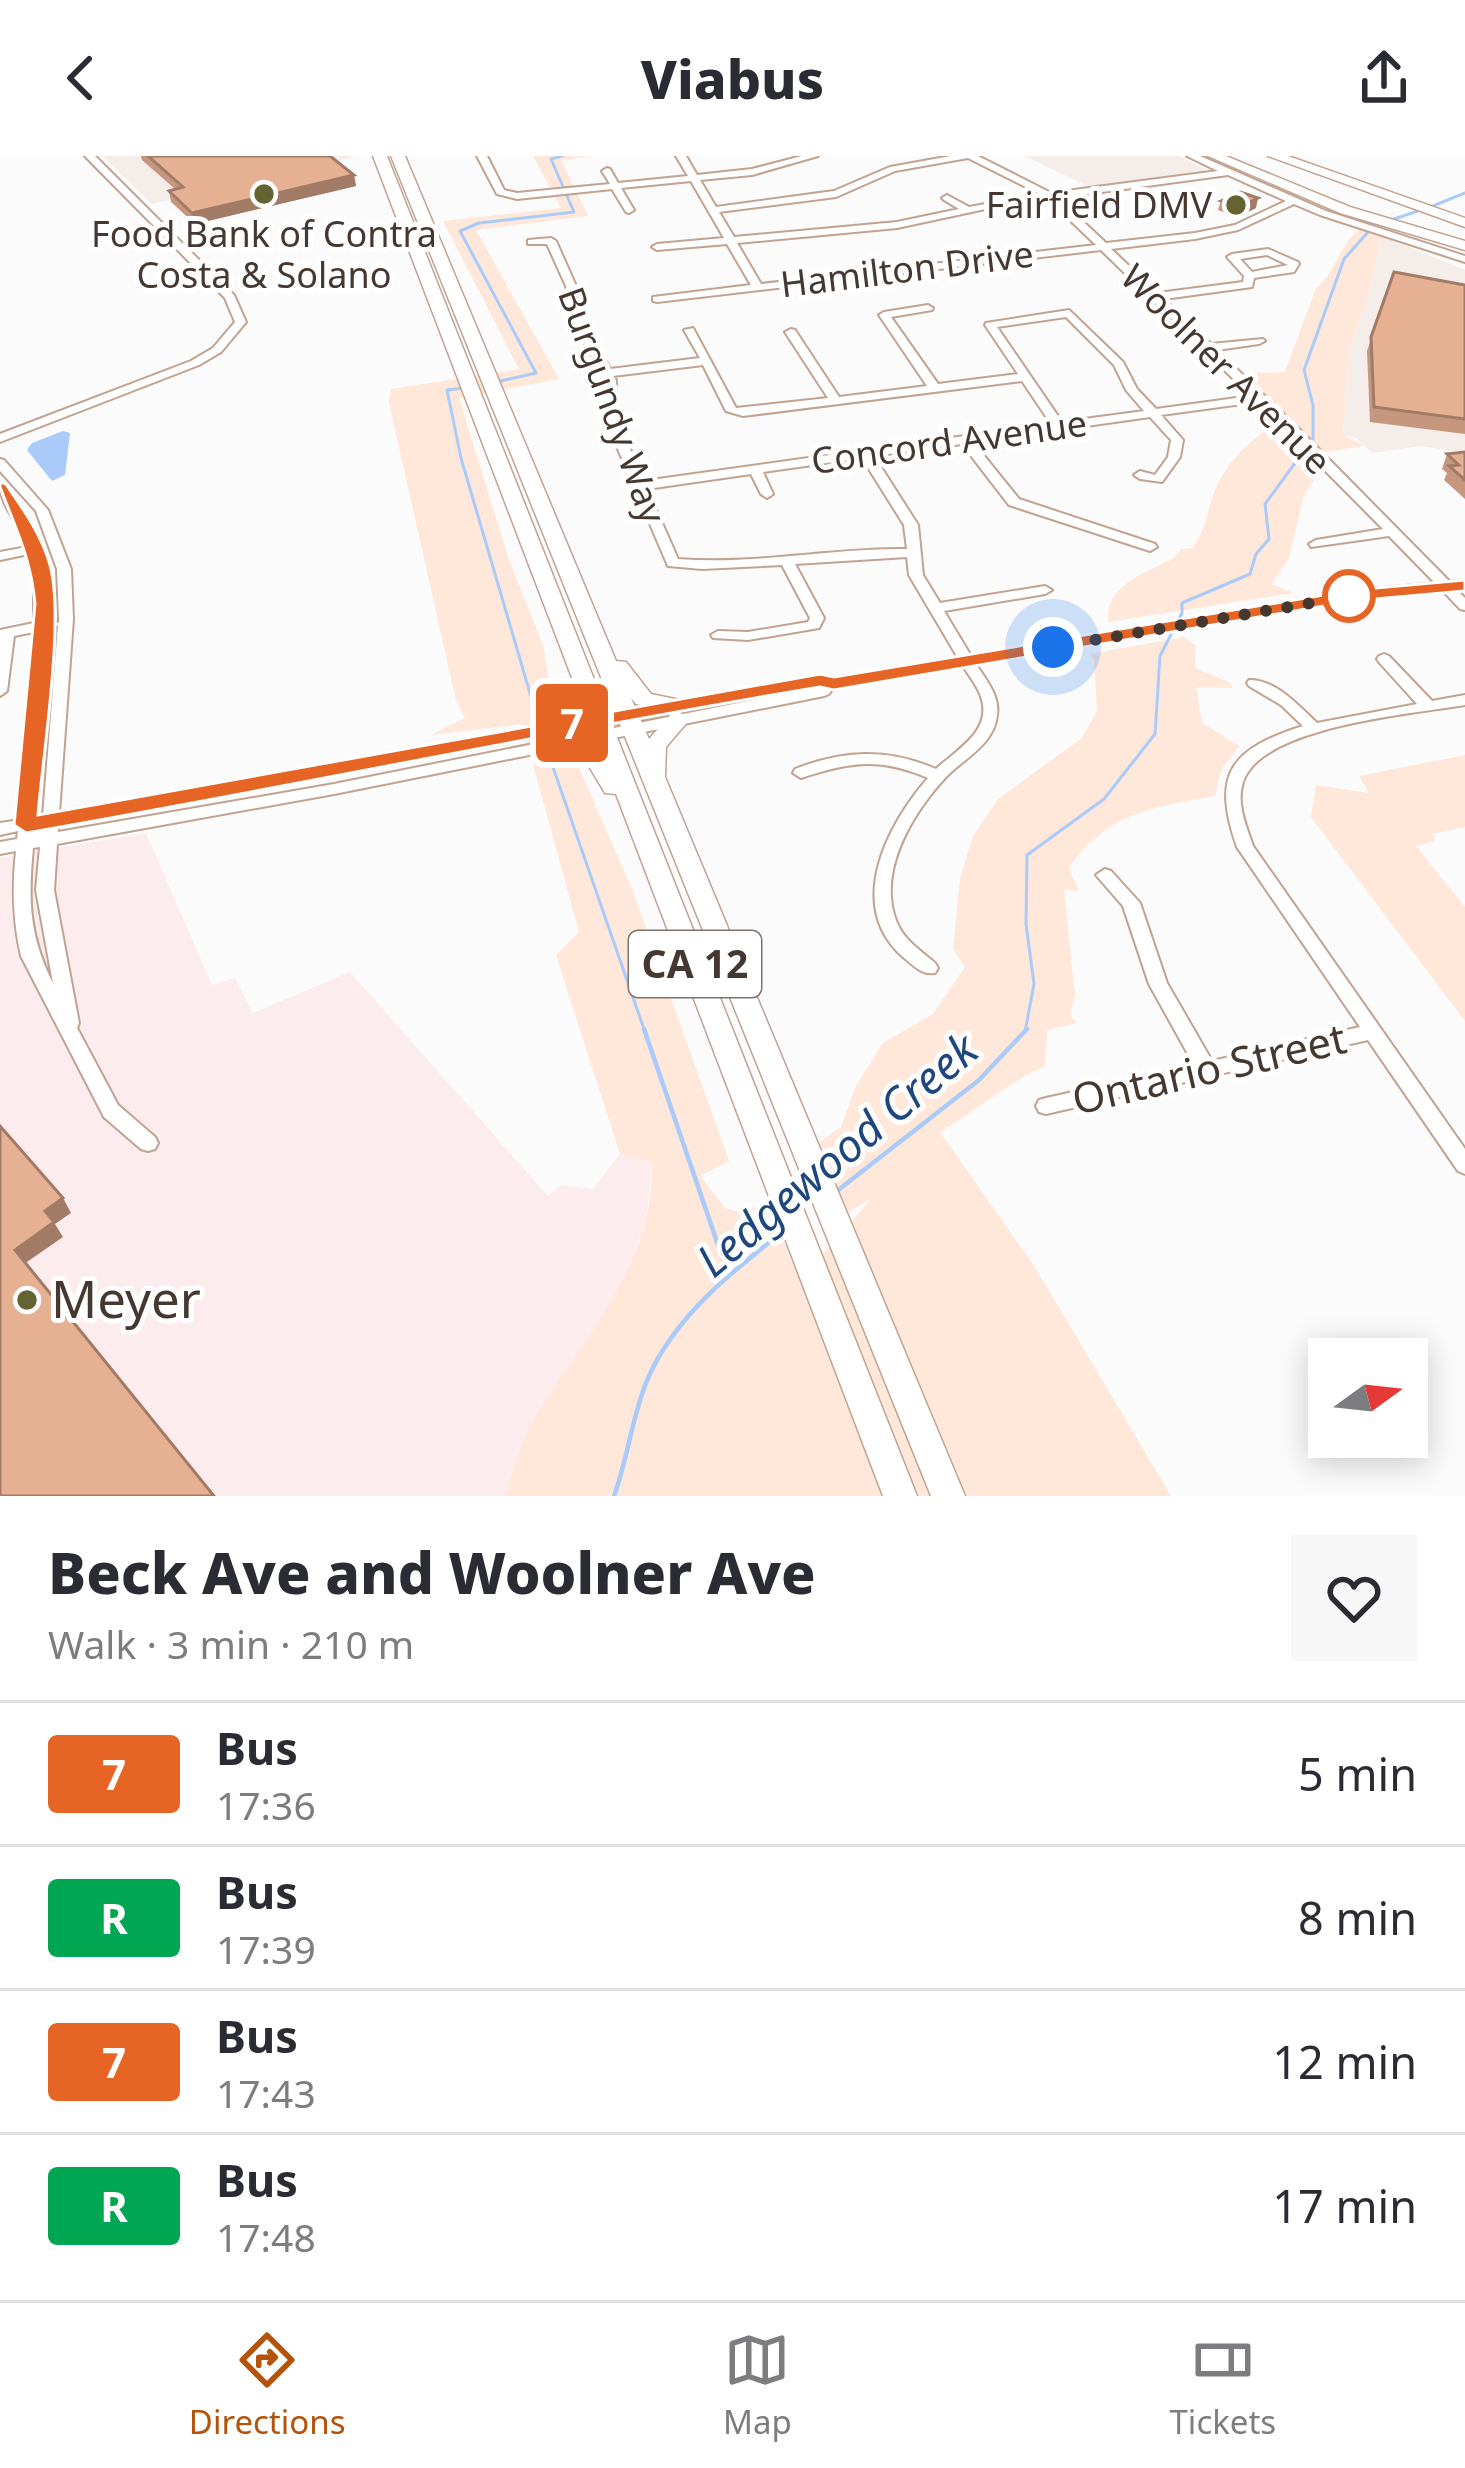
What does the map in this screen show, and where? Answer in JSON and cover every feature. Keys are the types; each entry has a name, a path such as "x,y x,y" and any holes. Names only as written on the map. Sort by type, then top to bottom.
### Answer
{"highway":[{"name":"CA 12","path":"380,156 480,385 583,603 948,1496"},
{"name":"CA 12","path":"398,156 584,682 901,1496"},
{"path":"1215,156 1366,221 1465,246"},
{"path":"1248,156 1389,210"},
{"path":"1278,157 1420,210 1465,233"},
{"path":"1229,164 1372,210 1420,210 1465,220"},
{"path":"583,603 634,691 675,712 655,746 655,783"},
{"path":"584,682 580,708 562,734 592,753 649,845"}],"street":[{"path":"0,434 195,363 217,350 241,322 230,297 90,156"},
{"path":"482,156 504,196 789,166 813,156"},
{"path":"681,156 758,287"},
{"path":"770,156 789,166"},
{"path":"715,210 836,194 893,169 968,156"},
{"name":"Woolner Avenue","path":"968,156 1052,197 1292,429 1465,606"},
{"path":"1190,156 1229,164 1277,193 1319,210 1366,221"},
{"path":"657,247 897,225 1229,164"},
{"path":"608,171 629,210"},
{"path":"947,198 968,210"},
{"name":"Hamilton Drive","path":"657,299 1229,229 1294,200"},
{"path":"1394,229 1465,259"},
{"name":"Burgundy Way","path":"532,242 550,241 571,286 575,315 607,373 610,414 673,563 786,560 852,551 912,553"},
{"path":"1155,297 1249,280 1290,270 1294,264 1277,253 1232,257 1249,280"},
{"path":"928,308 884,316 933,386"},
{"path":"1058,426 990,325 1069,313 1119,364 1132,390 1172,431 1178,449 1159,479 1140,475"},
{"path":"689,330 732,411 1025,377"},
{"path":"791,332 835,400"},
{"path":"1208,348 1259,341"},
{"path":"607,373 707,361"},
{"name":"Concord Avenue","path":"639,486 1259,398"},
{"path":"965,440 1014,502 1150,548"},
{"path":"866,454 911,525 916,575 989,700 991,723 914,806 889,854 882,900 887,923 901,945 929,968"},
{"path":"0,463 42,510 64,569 66,620 45,890 71,1030"},
{"path":"754,469 767,494"},
{"path":"0,488 20,515 41,568 42,635 19,889 24,933 30,956 111,1111 148,1143"},
{"path":"1316,544 1391,532"},
{"path":"0,556 34,549"},
{"path":"718,635 748,636 814,625 817,618 786,560"},
{"path":"0,830 24,834 50,830 328,773 675,712 825,691 834,684 1353,596 1465,585"},
{"path":"937,608 1045,590"},
{"path":"0,691 3,634 42,635 66,620"},
{"path":"1384,659 1428,706"},
{"path":"1254,682 1286,702 1313,728"},
{"path":"1465,700 1279,736 1242,766 1231,806 1245,848 1465,1165"},
{"path":"801,773 845,756 872,755 938,776"},
{"path":"0,848 24,834"},
{"path":"1105,875 1131,903 1158,985 1207,1070"},
{"name":"Ontario Street","path":"1046,1106 1372,1032"}],"shaded area":[{"path":"102,156 357,156 152,204"},
{"path":"533,156 593,156 561,160 588,216 476,230 559,379 459,398 509,560 543,645 554,711 632,889 729,1161 700,1176 725,1208 743,1213 766,1201 800,1281 871,1199 848,1212 819,1142 841,1127 856,1086 883,1043 933,1014 965,967 953,949 960,879 973,836 998,799 1082,738 1097,711 1090,654 1184,637 1196,646 1195,668 1233,688 1196,687 1202,723 1239,746 1221,770 1215,796 1133,815 1099,835 1069,868 1079,891 1064,889 1075,995 1070,1015 1076,1023 1047,1030 1045,1066 940,1132 1036,1269 1171,1496 505,1496 530,1427 629,1267 650,1200 652,1162 620,1154 556,955 579,932 522,724 431,735 465,718 456,700 389,403 391,389 519,369 443,221 561,208"},
{"path":"1025,156 1180,156 1206,170 1089,187"},
{"path":"1362,228 1381,236 1368,298 1349,348 1343,435 1365,446 1324,452 1245,373 1285,372 1316,288"},
{"path":"1381,236 1465,270 1465,453 1421,446 1372,453 1356,438 1343,435 1349,348 1368,298"},
{"path":"1275,424 1319,474 1304,494 1289,558 1271,584 1293,593 1108,622 1120,589 1174,558 1181,549 1192,548 1230,464"},
{"path":"1465,755 1465,827 1432,834 1436,841 1416,846 1465,907 1465,1021 1311,817 1316,785 1369,793 1359,776"},
{"path":"146,833 212,985 235,978 253,1013 350,972 548,1196 561,1185 593,1189 620,1154 652,1162 647,1214 627,1279 532,1423 505,1496 0,1496 0,858"}],"water":[{"path":"63,431 70,433 65,475 52,481 27,450 32,443"}],"building":[{"path":"148,156 330,156 354,175 192,213 169,191 183,187"},
{"path":"1240,192 1258,198 1239,207 1221,201"},
{"path":"1394,272 1465,285 1465,419 1374,407 1371,337"},
{"path":"1465,452 1465,480 1449,466 1459,465 1447,454"},
{"name":"Meyer","path":"0,1126 63,1198 45,1211 54,1222 15,1250 214,1496 0,1496"}],"waterway":[{"path":"496,382 536,373 460,231 479,223 574,212 551,159 562,156"},
{"name":"Ledgewood Creek","path":"1428,208 1465,193"},
{"name":"Ledgewood Creek","path":"1394,219 1418,211"},
{"name":"Ledgewood Creek","path":"1313,442 1313,405 1304,370 1344,259 1369,231"},
{"path":"463,388 447,390 461,458 544,741"},
{"name":"Ledgewood Creek","path":"1025,1031 1034,984 1026,924 1027,855 1104,799 1155,734 1160,656 1182,613 1182,603 1250,574 1256,554 1269,539 1265,504 1306,448"},
{"path":"547,750 645,1032"},
{"path":"644,1029 728,1274"},
{"name":"Ledgewood Creek","path":"837,1191 979,1080 1025,1031"},
{"name":"Ledgewood Creek","path":"614,1496 643,1392 659,1356 688,1316 781,1233"}],"bus line":[{"name":"7","path":"0,487 29,536 41,568 45,604 26,825 328,773 641,710 820,681 834,684 1353,596 1465,585"}],"place":[{"name":"Food Bank of Contra Costa & Solano","path":"264,194"},
{"name":"Fairfield DMV","path":"1236,205"},
{"name":"Meyer","path":"27,1300"}],"route":[{"path":"1053,647 1353,596 1349,596"}]}
